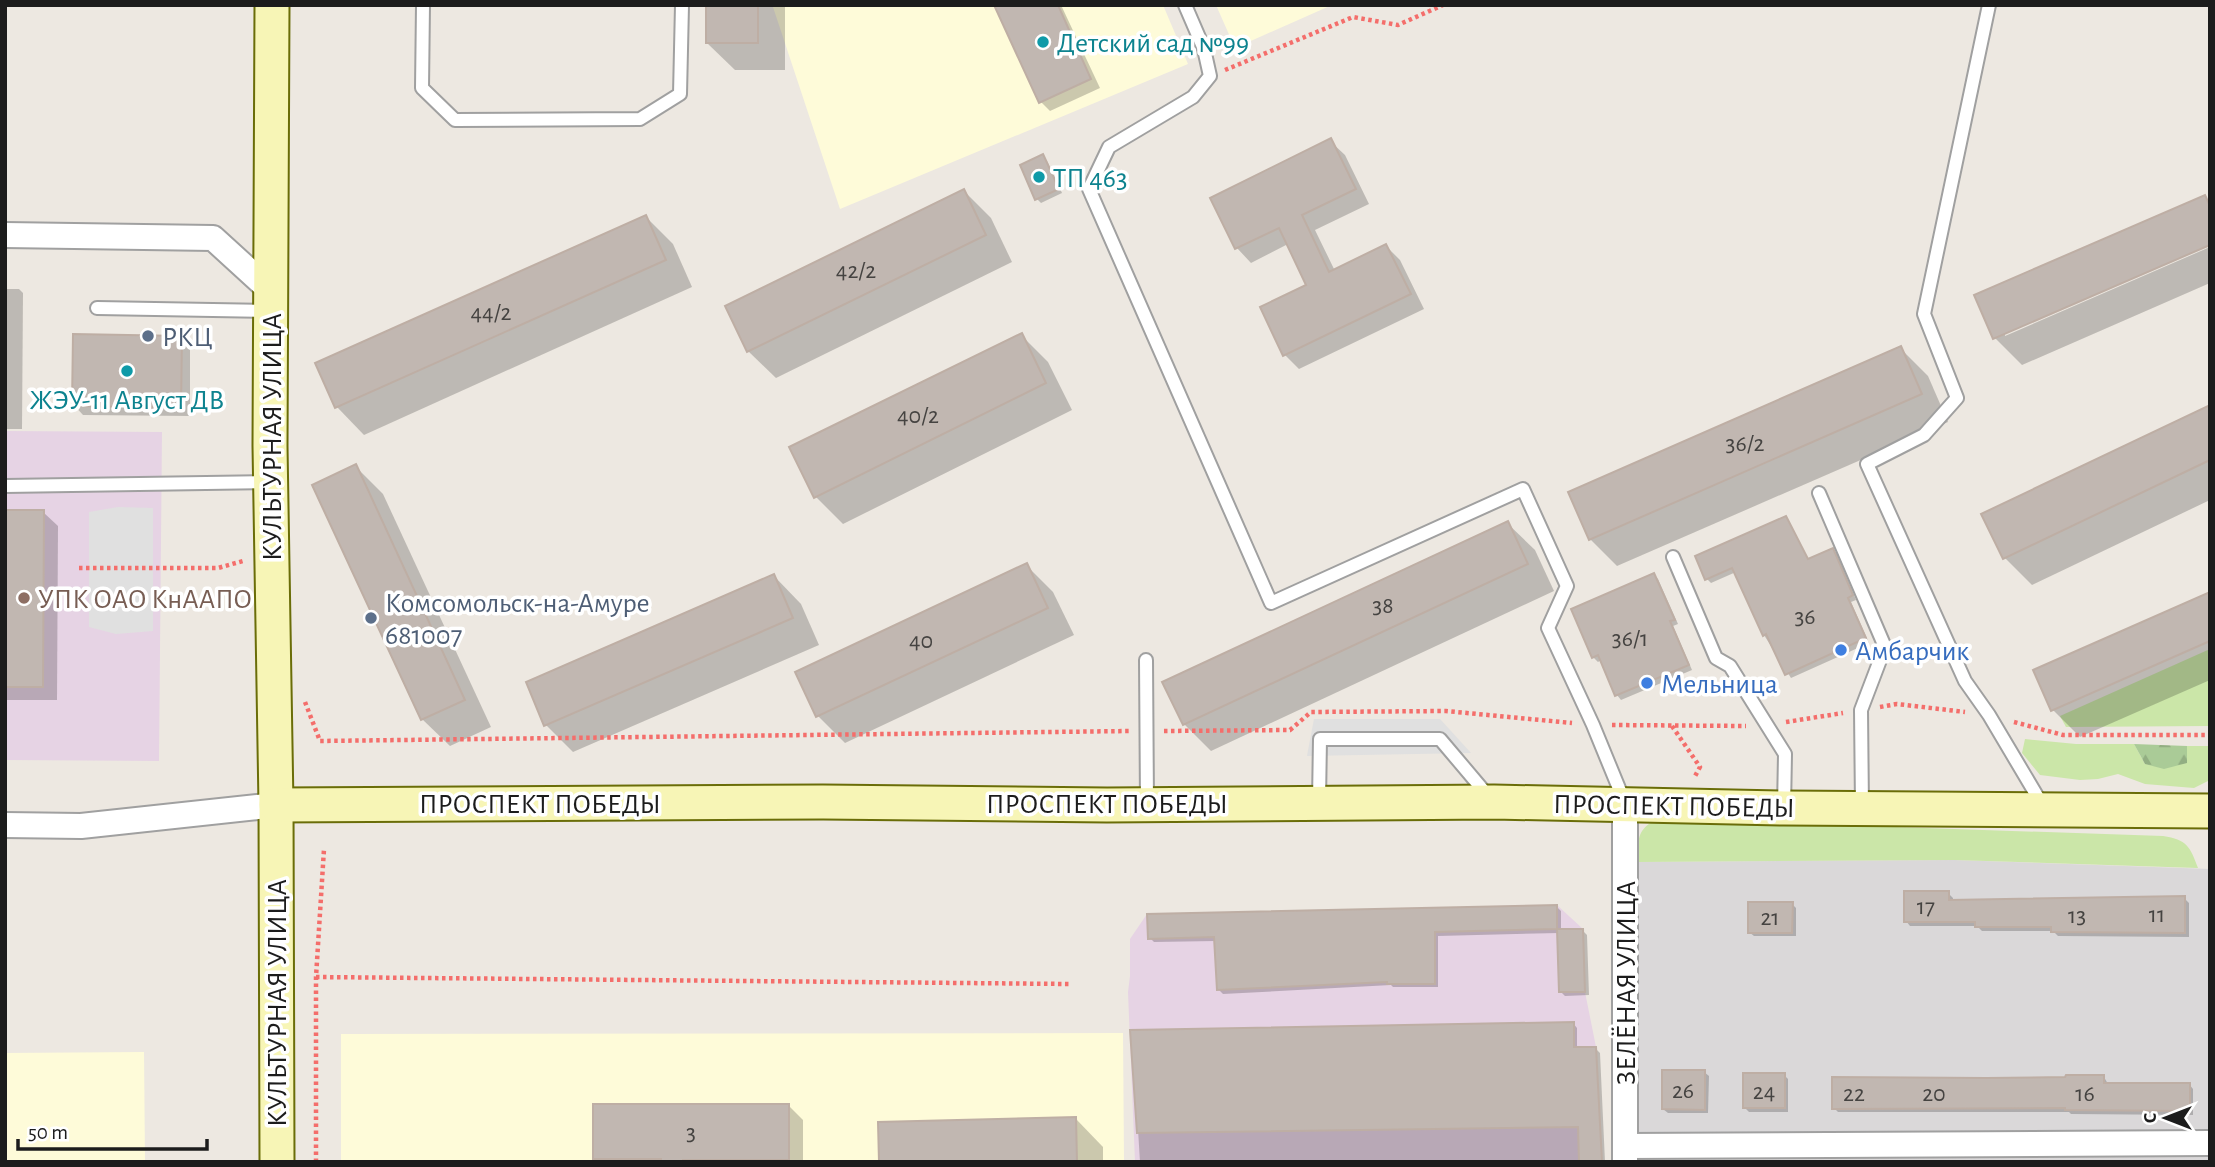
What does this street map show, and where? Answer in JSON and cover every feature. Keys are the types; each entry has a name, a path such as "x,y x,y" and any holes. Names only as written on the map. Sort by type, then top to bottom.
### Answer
{"street":[{"name":"КУЛЬТУРНАЯ УЛИЦА","path":"272,5 270,482 276,805 276,1162"},
{"path":"5,235 213,238 271,301"},
{"name":"ПРОСПЕКТ ПОБЕДЫ","path":"5,825 81,826 276,805 1494,802 1784,808 2210,811"},
{"name":"ЗЕЛЁНАЯ УЛИЦА","path":"1625,804 1625,1154"},
{"path":"1625,1154 2210,1143"}],"lane":[{"path":"423,5 422,88 455,120 468,120 640,119 680,94 682,5"},
{"path":"1185,5 1204,49 1210,76 1193,97 1110,147 1089,188 1271,603 1523,489 1567,586 1548,628 1593,725 1625,804"},
{"path":"1989,5 1924,314 1957,398 1924,435 1867,464 1965,681 1989,715 2045,810"},
{"path":"97,308 271,301"},
{"path":"5,486 270,482"},
{"path":"1819,493 1885,647 1861,710 1861,807"},
{"path":"1673,557 1716,658 1730,666 1785,754 1784,808"},
{"path":"1146,660 1147,803"},
{"path":"1318,803 1320,739 1440,739 1494,802"}],"path":[{"path":"1210,76 1353,17 1398,25 1443,5"},
{"path":"79,568 218,568 245,561"},
{"path":"320,741 1290,730 1311,712 1334,711 1446,710 1593,725 1766,726 1897,704 1989,715 2063,735 2210,735"},
{"path":"1672,726 1700,766 1694,779"},
{"path":"316,1162 316,977 324,849"},
{"path":"316,977 1069,984"}],"shaded area":[{"path":"1163,5 1188,64 840,209 773,7"},
{"path":"1216,5 1332,5 1235,48"},
{"path":"5,431 162,432 159,761 5,760"},
{"path":"118,507 153,508 153,631 116,634 89,627 89,512"},
{"path":"1314,719 1440,719 1471,753 1307,756"},
{"path":"1954,860 2210,869 2210,1162 1637,1162 1638,862"},
{"path":"1557,905 1583,929 1585,992 1596,1047 1602,1162 1135,1162 1128,992 1130,939 1147,914"},
{"path":"1123,1033 1124,1162 341,1162 341,1034"},
{"path":"144,1052 145,1162 5,1162 5,1053"}],"green space":[{"path":"2210,649 2210,726 2066,727 2060,716"},
{"path":"2025,739 2076,744 2134,744 2145,764 2187,763 2187,746 2210,746 2210,780 2194,788 2145,784 2118,774 2080,780 2040,775 2022,753"},
{"path":"2134,744 2187,746 2187,763 2164,769 2145,764"},
{"path":"1658,819 2163,836 2183,842 2193,854 2198,868 1954,860 1638,862 1642,831"}],"building":[{"path":"706,5 758,5 758,43 706,43"},
{"name":"Детский сад №99","path":"994,5 1058,5 1091,79 1039,103"},
{"path":"1331,138 1356,189 1302,215 1329,272 1386,244 1411,294 1283,356 1260,307 1306,285 1279,228 1235,249 1210,198"},
{"name":"ТП 463","path":"1043,154 1059,189 1035,200 1020,165"},
{"path":"964,189 986,235 747,352 725,306"},
{"path":"2205,195 2210,206 2210,245 1993,339 1974,295"},
{"path":"646,215 666,260 335,408 315,363"},
{"path":"1022,333 1046,383 814,498 789,447"},
{"name":"ЖЭУ-11 Август ДВ","path":"73,334 182,336 181,408 72,406"},
{"path":"1901,346 1922,394 1589,540 1568,492"},
{"path":"2210,405 2210,460 2003,559 1981,514"},
{"path":"356,464 465,700 421,720 312,485"},
{"name":"УПК ОАО КнААПО","path":"5,510 44,510 43,687 5,687"},
{"path":"1786,516 1808,559 1833,548 1853,595 1848,598 1866,638 1785,675 1766,634 1763,636 1732,568 1705,580 1695,556"},
{"path":"1508,521 1528,564 1183,725 1162,682"},
{"path":"1027,563 1048,608 816,717 795,672"},
{"path":"1654,573 1675,620 1670,621 1689,665 1615,696 1598,655 1592,658 1571,609"},
{"path":"774,574 793,618 544,726 526,682"},
{"path":"2210,592 2210,641 2051,711 2033,670"},
{"path":"1904,891 1949,891 1949,900 2185,896 2185,933 2051,932 2051,927 1975,927 1975,922 1904,922"},
{"path":"1748,902 1793,902 1792,933 1748,933"},
{"path":"1557,905 1557,929 1435,932 1435,984 1387,982 1217,990 1214,937 1148,939 1147,914"},
{"path":"1557,929 1583,929 1585,992 1559,992"},
{"path":"1574,1022 1574,1047 1596,1047 1602,1162 1579,1162 1578,1127 1137,1133 1130,1030"},
{"path":"1662,1070 1705,1070 1705,1110 1662,1109"},
{"path":"1743,1073 1785,1073 1785,1108 1743,1108"},
{"path":"2104,1075 2104,1083 2190,1083 2190,1111 2065,1108 1832,1109 1832,1077 1986,1078"},
{"path":"593,1104 789,1104 789,1160 661,1162 661,1159 593,1159"},
{"path":"1076,1117 1077,1162 879,1162 878,1122"}],"place":[{"name":"Детский сад №99","path":"1043,42"},
{"name":"ТП 463","path":"1039,177"},
{"name":"РКЦ","path":"148,336"},
{"name":"ЖЭУ-11 Август ДВ","path":"127,371"},
{"name":"УПК ОАО КнААПО","path":"24,598"},
{"name":"Комсомольск-на-Амуре 681007","path":"371,618"},
{"name":"Амбарчик","path":"1841,650"},
{"name":"Мельница","path":"1647,683"}]}
